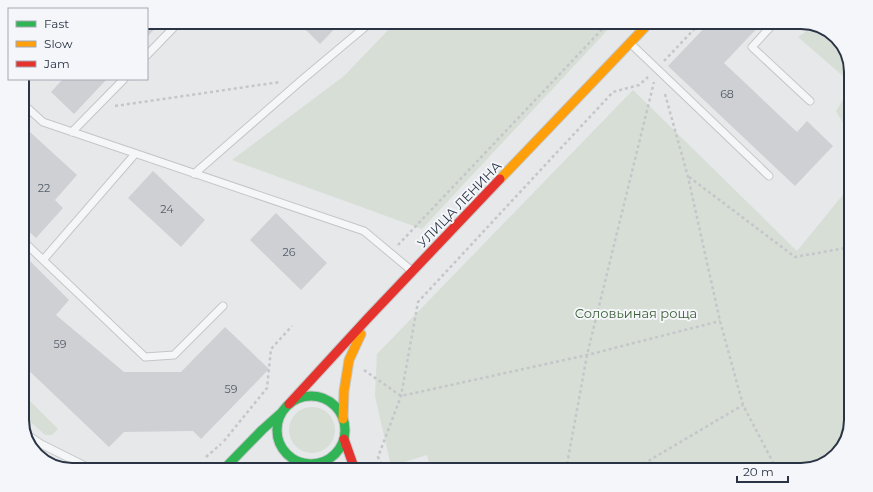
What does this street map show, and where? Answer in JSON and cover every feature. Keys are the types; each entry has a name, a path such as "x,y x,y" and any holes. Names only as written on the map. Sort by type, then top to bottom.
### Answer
{"main road":[{"name":"УЛИЦА ЛЕНИНА","path":"288,404 643,29"},
{"path":"319,463 324,462 333,456 340,449 344,439 344,391 349,360 368,318"},
{"path":"285,453 277,434 278,423 288,404 309,396 320,398 330,402 338,409 343,419"},
{"path":"229,463 282,413"},
{"path":"344,439 353,463"},
{"path":"244,448 260,445"},
{"path":"274,447 285,453 296,463"},
{"path":"293,460 300,463"}],"lane":[{"path":"148,54 172,29"},
{"path":"194,174 363,29"},
{"path":"769,29 752,47 810,101"},
{"path":"630,43 769,176"},
{"path":"72,132 123,80"},
{"path":"29,109 43,122 364,231 413,271"},
{"path":"43,260 135,154"},
{"path":"29,247 145,357 174,355 223,306"},
{"path":"33,439 79,463"}],"path":[{"path":"391,253 602,29"},
{"path":"381,463 378,457 401,396 418,302 613,92 639,85 694,29"},
{"path":"567,463 587,355 657,68"},
{"path":"95,109 303,79"},
{"path":"664,90 688,177 720,321 743,406 773,463"},
{"path":"688,177 795,258 844,248"},
{"path":"349,360 401,396 587,355 720,321"},
{"path":"206,457 223,443 267,388 271,349 292,326"},
{"path":"645,463 743,406"}],"green space":[{"path":"389,29 608,29 422,229 232,160 344,76"},
{"path":"809,29 827,38 840,53 844,77 798,37"},
{"name":"Соловьиная роща","path":"633,90 797,251 844,194 844,425 841,436 835,446 827,454 812,462 429,463 427,455 401,463 390,463 375,396 377,354"},
{"path":"844,98 844,125 836,111"},
{"path":"29,400 58,429 52,435 45,435 29,420"},
{"path":"312,407 325,411 331,417 335,430 331,443 325,449 312,453 299,449 293,443 289,430 293,417 299,411"}],"building":[{"path":"148,29 154,29 148,36"},
{"path":"305,29 334,29 320,44"},
{"path":"703,29 756,29 724,63 797,132 807,121 833,146 795,186 668,66"},
{"path":"62,80 106,80 74,114 51,92"},
{"path":"30,132 77,175 55,200 63,208 36,238 29,232"},
{"path":"153,171 205,220 181,247 128,198"},
{"path":"276,213 327,263 301,290 250,240"},
{"path":"29,260 69,300 56,315 124,372 181,372 225,327 269,369 201,439 193,431 124,432 109,447 29,371"}],"traffic: fast":[{"path":"304,463 287,454 278,437 278,423 287,406 304,397 311,396 324,399 335,406 339,411 345,430"},
{"path":"230,463 281,413"},
{"path":"318,463 335,454 342,443 345,430"}],"traffic: slow":[{"path":"500,179 643,29"},
{"path":"343,419 344,391 349,360 361,334"}],"traffic: jam":[{"path":"289,404 368,318 500,179"},
{"path":"344,439 353,463"}]}
